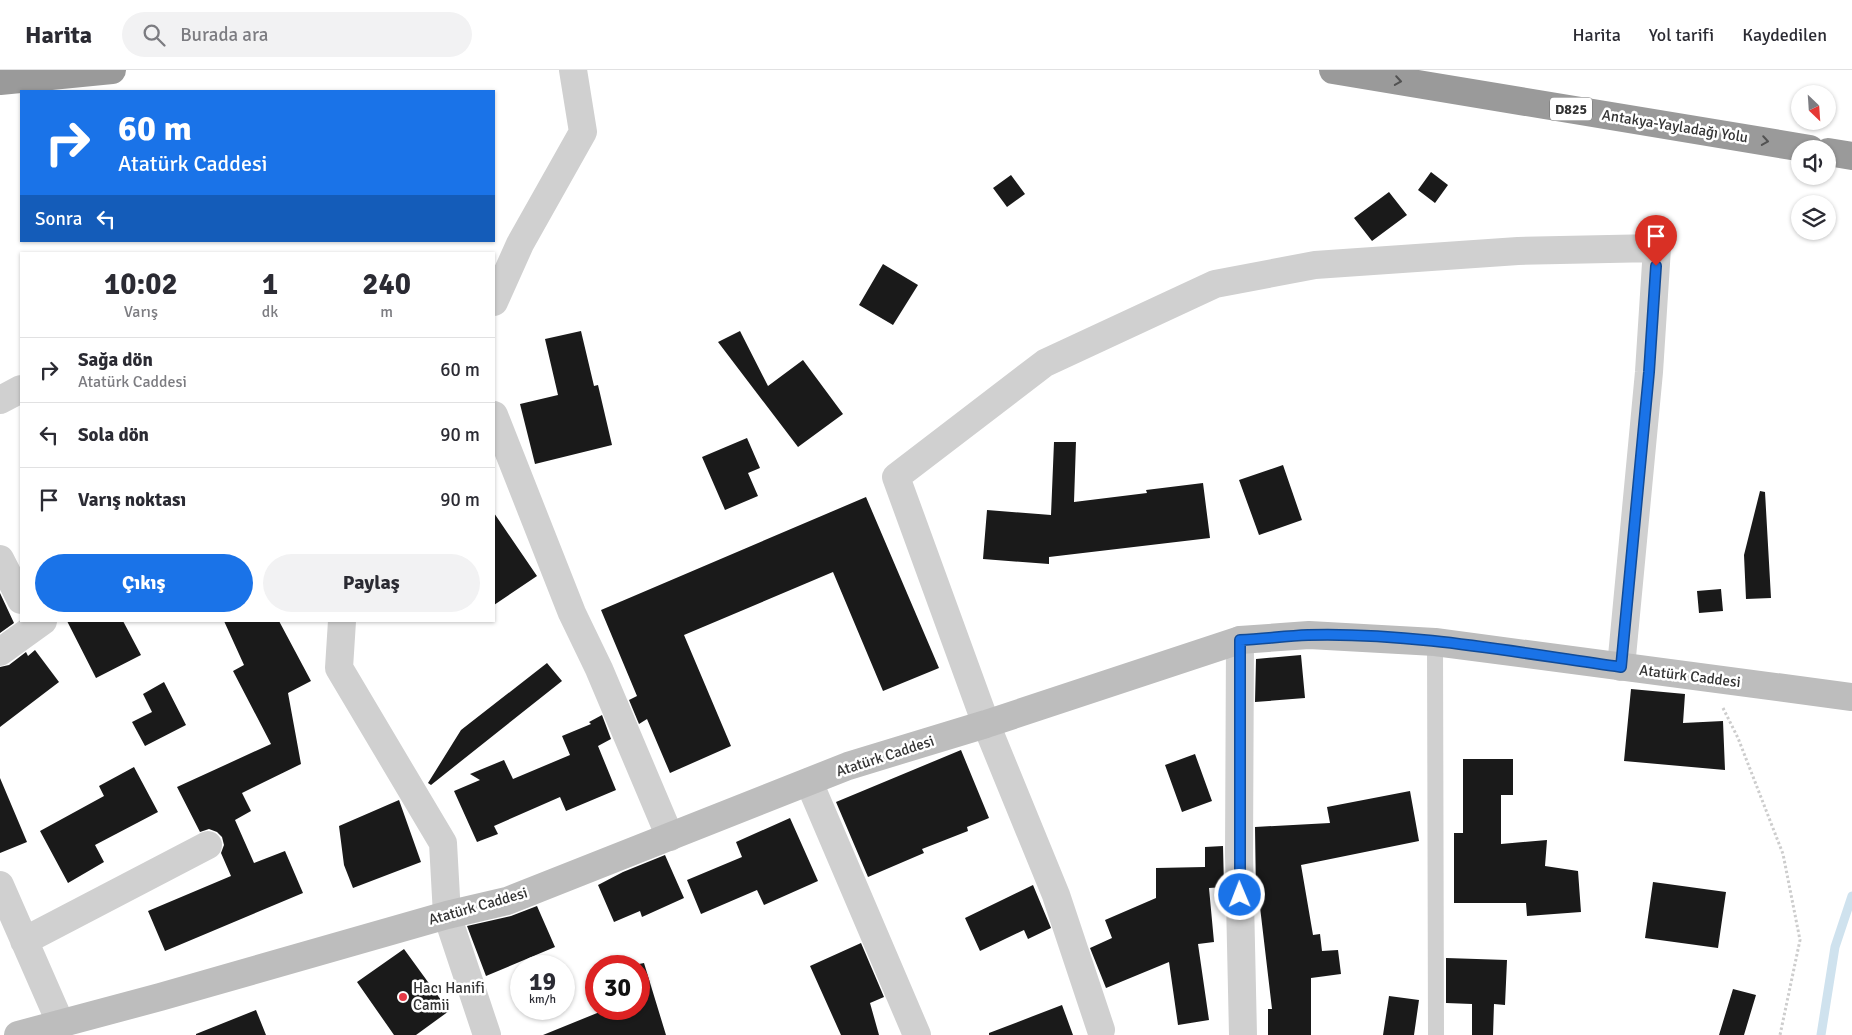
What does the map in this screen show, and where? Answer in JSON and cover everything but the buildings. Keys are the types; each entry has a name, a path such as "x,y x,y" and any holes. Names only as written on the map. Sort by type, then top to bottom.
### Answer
{"highway":[{"path":"0,81 112,70"},
{"name":"Antakya-Yayladağı Yolu","path":"1332,70 1791,146"},
{"path":"1836,153 1852,156"}],"main road":[{"name":"Atatürk Caddesi","path":"18,1035 60,1022 160,997 447,915 507,901 848,766 986,724 1240,640 1309,635 1435,642 1852,697"}],"street":[{"path":"495,300 520,244 583,132 574,70"},
{"path":"1101,1030 1056,895 986,724 896,477 1045,363 1215,284 1315,265 1518,251 1657,248 1649,372 1621,667"},
{"path":"0,400 20,390"},
{"path":"495,418 568,605 599,669 670,837"},
{"path":"0,559 20,598"},
{"path":"342,622 339,668 443,843 447,915 487,1035"},
{"path":"0,652 37,623"},
{"path":"1240,640 1239,855 1243,1035"},
{"path":"809,782 917,1035"},
{"path":"24,941 208,845"},
{"path":"0,885 60,1022"}],"lane":[{"path":"1435,642 1436,1035"}],"path":[{"path":"1708,678 1738,738 1783,854 1800,940 1780,1035"}],"waterway":[{"path":"1821,1035 1835,947 1852,896"}],"place":[{"name":"Hacı Hanifi Camii","path":"403,997"}],"route":[{"path":"1240,895 1240,640 1309,635 1371,637 1435,642 1621,667 1649,372 1656,266"}]}
